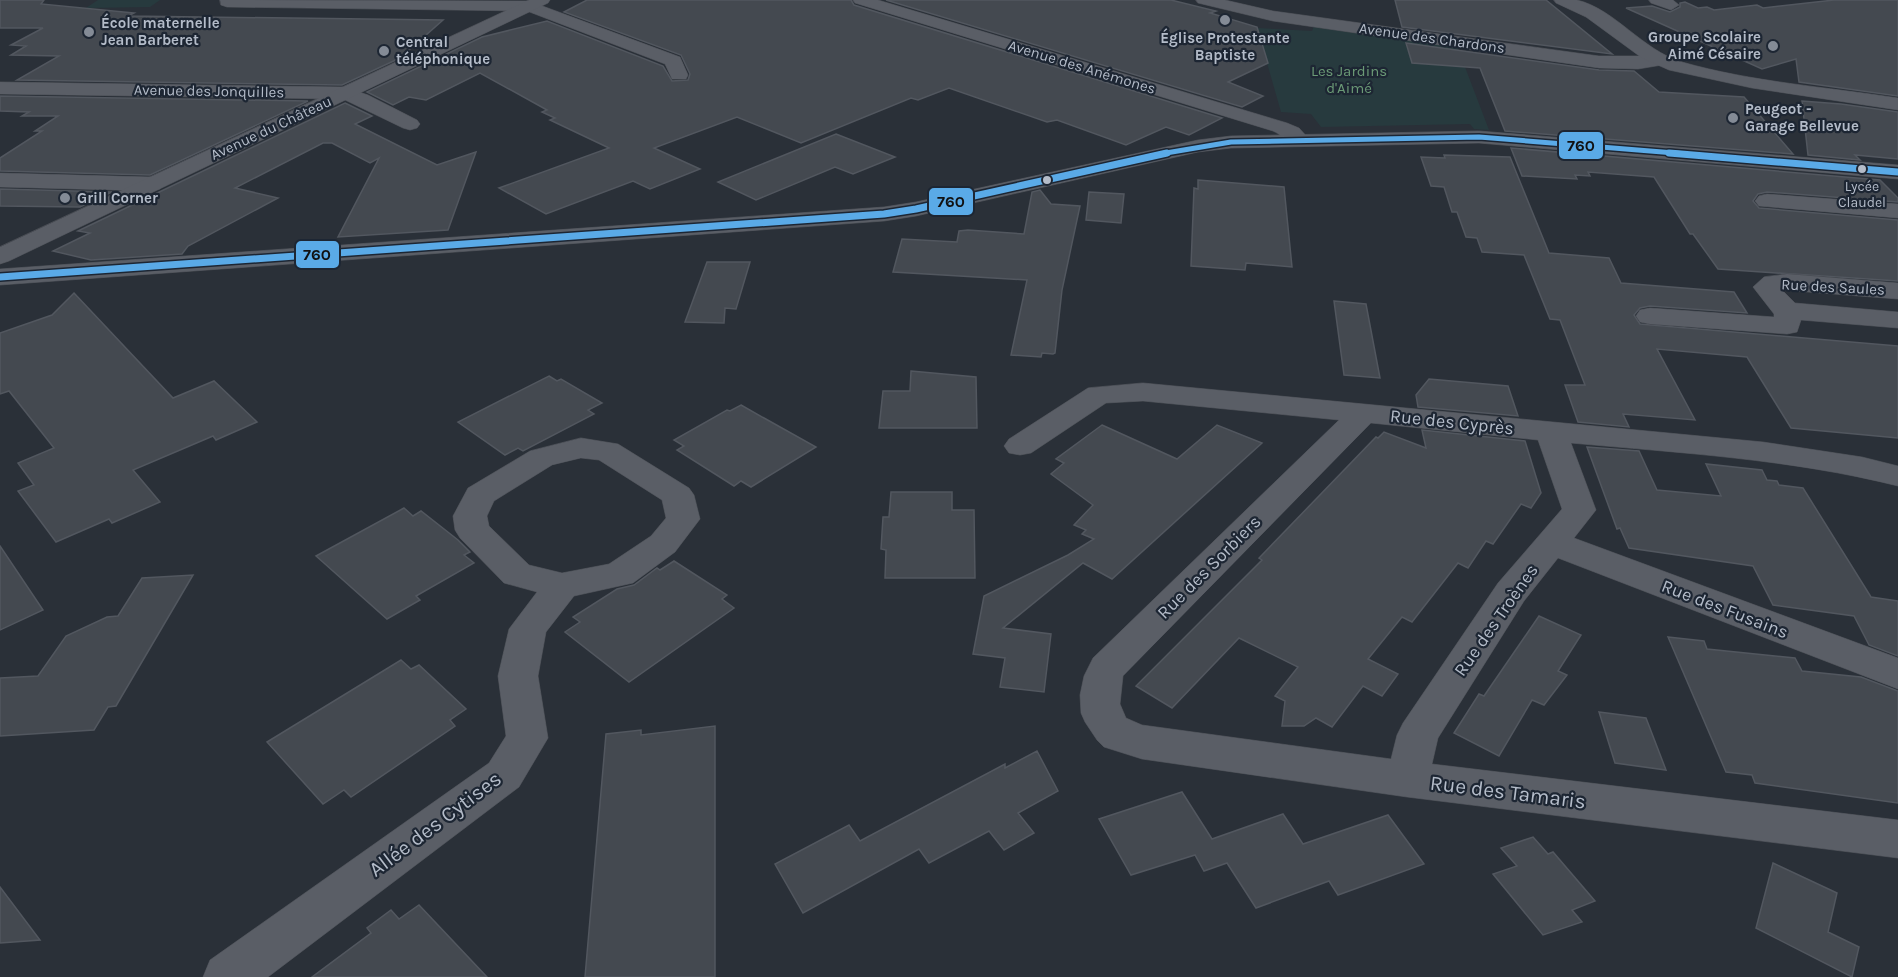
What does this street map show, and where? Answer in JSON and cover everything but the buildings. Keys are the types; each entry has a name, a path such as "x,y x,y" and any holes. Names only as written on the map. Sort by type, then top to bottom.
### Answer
{"street":[{"name":"Avenue des Anémones","path":"861,0 1280,127 1292,132 1299,141"},
{"name":"Avenue des Chardons","path":"1204,0 1273,16 1599,62 1638,63 1661,60"},
{"path":"1562,0 1592,14 1661,60 1696,71 1898,104"},
{"path":"227,2 536,3 673,61 679,75"},
{"name":"Avenue du Château","path":"0,256 536,3"},
{"name":"Avenue des Jonquilles","path":"0,88 345,93 410,124"},
{"path":"0,277 847,218 916,209 1198,146 1231,142 1434,137 1510,139 1898,172"},
{"path":"0,180 152,183"},
{"path":"1767,201 1898,211"},
{"name":"Rue des Saules","path":"1788,311 1779,305 1766,287 1773,283 1787,282 1898,291"},
{"path":"1650,316 1787,326 1788,311 1898,320"},
{"name":"Rue des Cyprès","path":"1020,446 1099,394 1143,392 1763,452 1862,467 1898,476"},
{"name":"Rue des Sorbiers","path":"1119,735 1107,724 1100,710 1100,682 1107,668 1364,413"},
{"name":"Rue des Troènes","path":"1407,779 1418,735 1511,592 1579,510 1551,432"},
{"path":"581,448 607,451 677,495 683,519 663,544 620,574 562,586 517,574 472,530 470,516 480,495 541,458 581,448"},
{"name":"Rue des Fusains","path":"1552,543 1898,674"},
{"name":"Allée des Cytises","path":"228,977 504,776 527,738 518,676 528,629 562,586"},
{"name":"Rue des Tamaris","path":"1119,735 1142,742 1407,779 1898,839"}],"green space":[{"path":"98,0 160,0 150,7 86,8"},
{"name":"Les Jardins d'Aimé","path":"1314,26 1457,46 1489,130 1474,129 1470,124 1321,127 1311,114 1281,112 1257,28 1312,31"}],"transit line":[{"name":"760","path":"0,277 884,214 916,209 1198,146 1231,142 1479,137 1898,172"}],"place":[{"name":"Église Protestante Baptiste","path":"1225,20"},
{"name":"École maternelle Jean Barberet","path":"89,32"},
{"name":"Groupe Scolaire Aimé Césaire","path":"1773,46"},
{"name":"Central téléphonique","path":"384,51"},
{"name":"Peugeot - Garage Bellevue","path":"1733,118"},
{"name":"Lycée Claudel","path":"1862,169"},
{"name":"Grill Corner","path":"65,198"}]}
